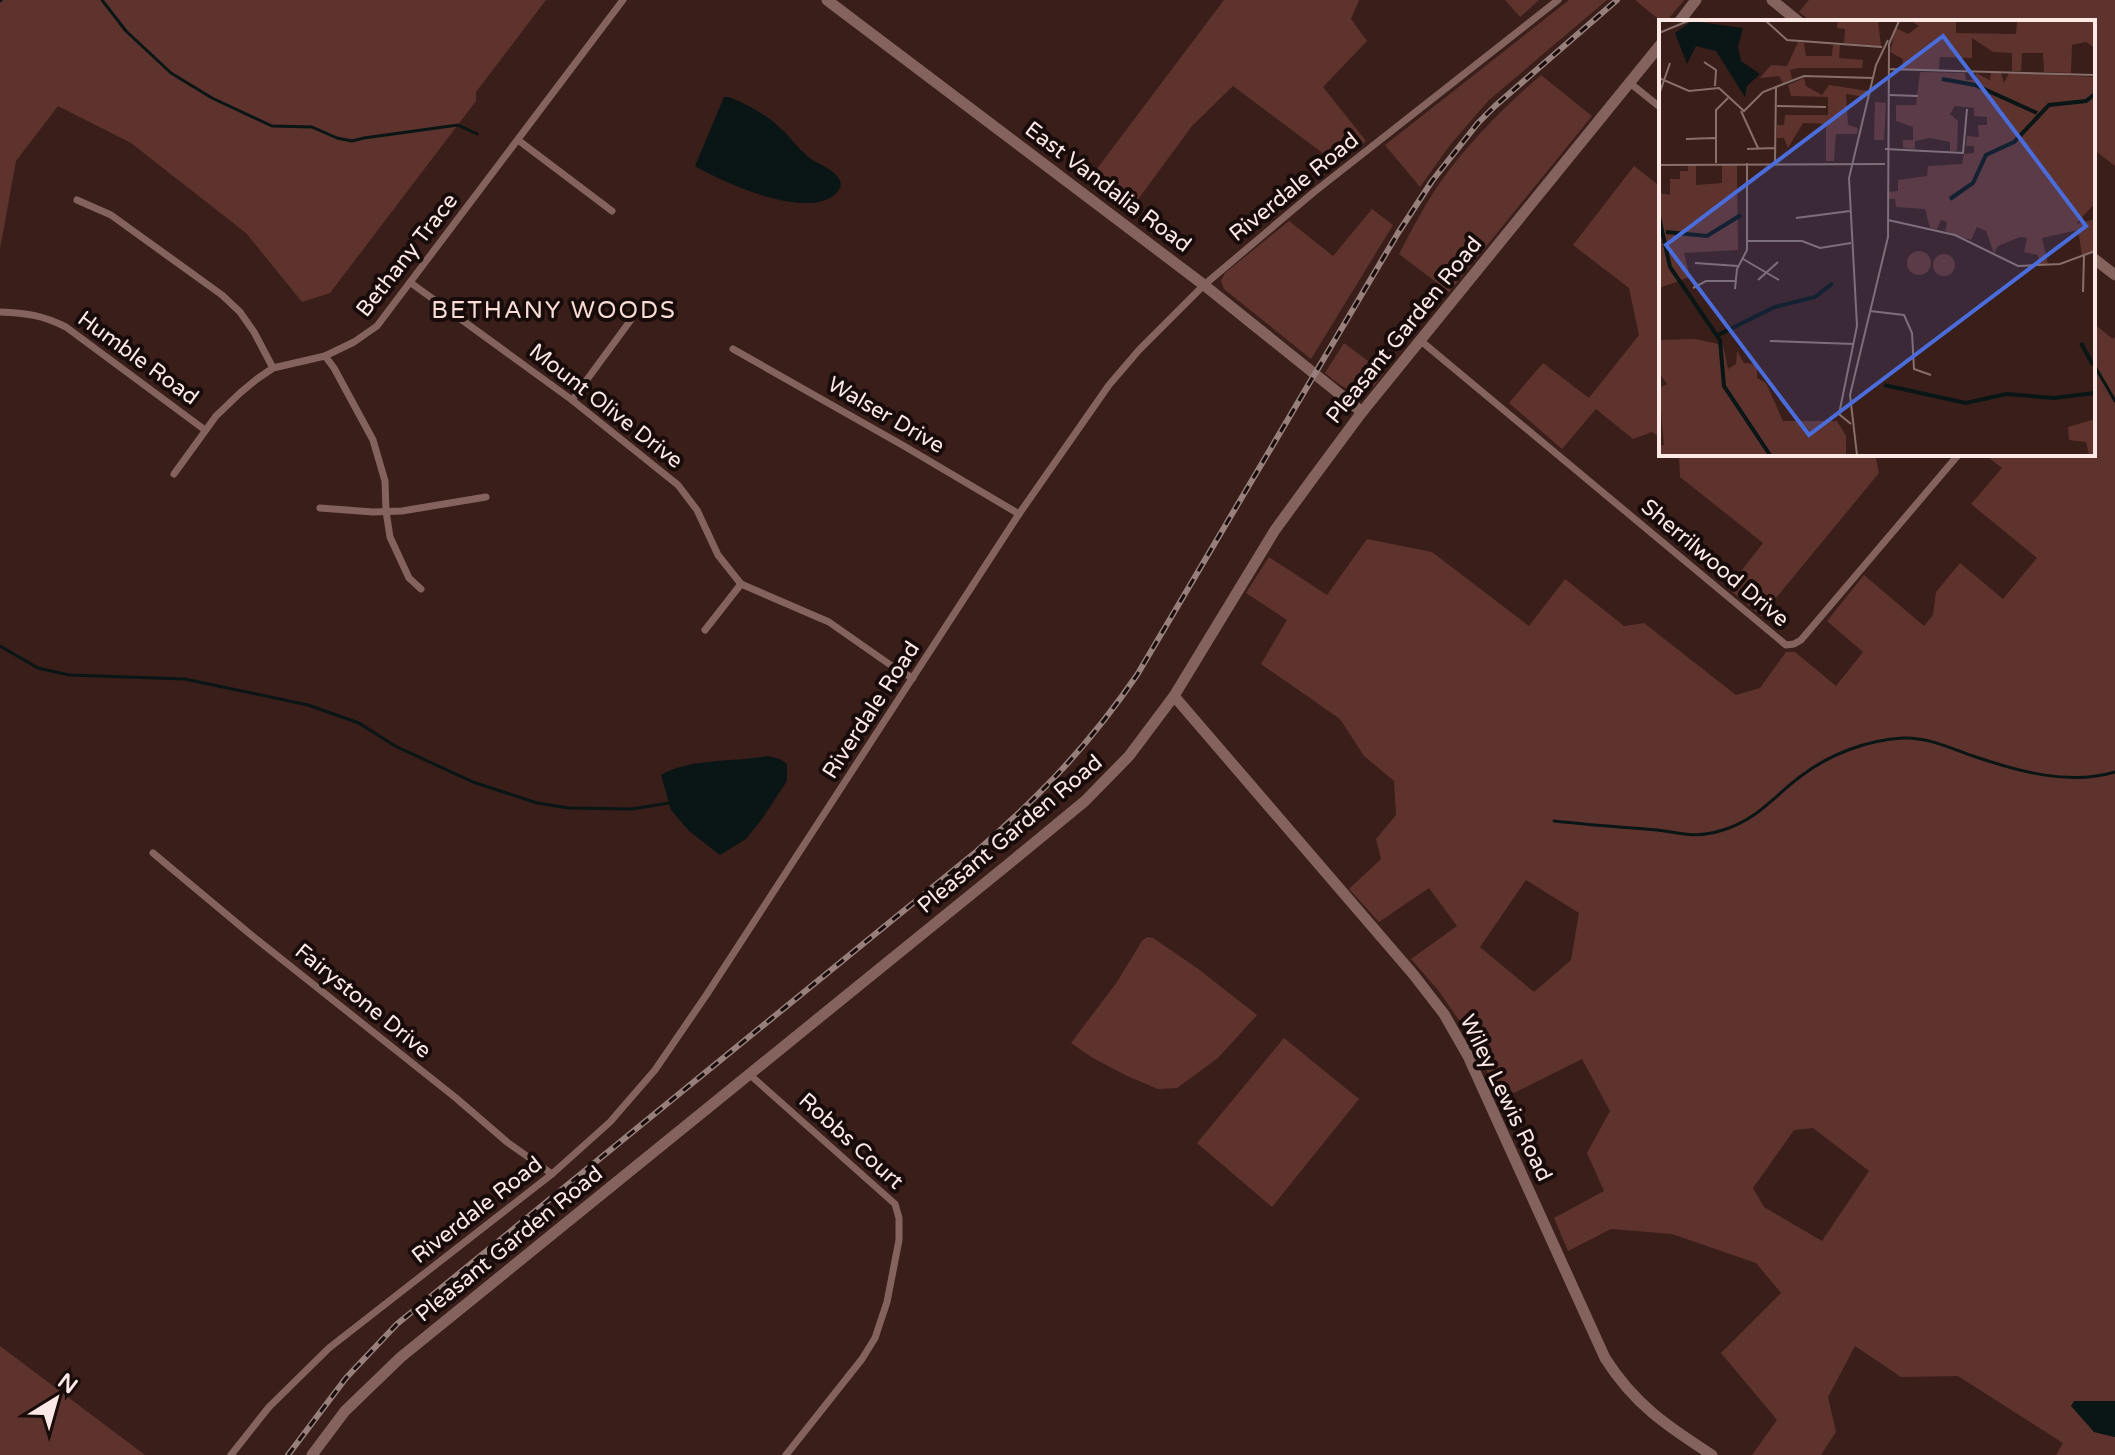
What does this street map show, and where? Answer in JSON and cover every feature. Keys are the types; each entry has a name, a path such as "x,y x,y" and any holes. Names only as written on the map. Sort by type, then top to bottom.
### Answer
{"main road":[{"path":"1681,20 1696,0"},
{"path":"1772,0 1797,20"},
{"name":"East Vandalia Road","path":"830,1 1204,285 1362,412"},
{"name":"Pleasant Garden Road","path":"312,1455 345,1411 401,1357 1085,801 1129,756 1174,696 1275,530 1362,412 1659,47"},
{"path":"2095,260 2115,275"},
{"name":"Wiley Lewis Road","path":"1174,696 1444,1014 1468,1056 1605,1358 1635,1399 1658,1419 1712,1455"}],"street":[{"name":"Bethany Trace","path":"174,474 205,430 240,393 273,368 325,356 377,326 623,0"},
{"name":"Riverdale Road","path":"231,1455 269,1407 329,1348 552,1174 610,1122 655,1070 1019,514 1109,385 1139,350 1204,285 1314,192 1558,0"},
{"path":"1630,83 1659,106"},
{"path":"518,140 612,211"},
{"path":"77,200 111,215 222,295 240,312 254,332 273,368"},
{"name":"Mount Olive Drive","path":"411,283 572,400 678,485 697,510 718,555 741,584 829,622 913,678"},
{"path":"572,400 644,302"},
{"name":"Humble Road","path":"0,312 47,317 66,327 205,430"},
{"name":"Sherrilwood Drive","path":"1421,341 1786,645 1801,640 1957,456"},
{"name":"Walser Drive","path":"733,349 1019,514"},
{"path":"325,356 377,452 385,481 390,537 409,578 421,589"},
{"path":"320,508 402,511 486,497"},
{"path":"705,630 741,584"},
{"name":"Fairystone Drive","path":"153,853 507,1142 552,1174"},
{"name":"Robbs Court","path":"749,1074 895,1204 899,1218 899,1240 887,1302 875,1338 786,1455"}],"shaded area":[{"path":"0,0 546,0 476,92 476,101 330,293 302,302 246,233 131,143 58,106 16,161 0,249"},
{"path":"1224,0 1359,0 1351,19 1367,41 1323,87 1366,141 1336,163 1233,86 1192,126 1128,213 1087,182"},
{"path":"1505,0 1539,0 1520,17"},
{"path":"1569,0 1607,0 1489,100 1450,145 1420,187 1385,145"},
{"path":"1635,0 1684,0 1668,20 1660,20"},
{"path":"1809,0 2115,0 2115,166 2095,151 2095,20 1809,20 1799,12"},
{"path":"1541,75 1592,116 1449,292 1399,254 1428,201 1450,169 1487,126"},
{"path":"724,97 741,102 773,121 811,159 838,177 841,183 838,191 819,202 783,201 743,189 695,166"},
{"path":"1634,166 1659,185 1659,437 1652,432 1633,439 1596,409 1562,449 1509,403 1543,363 1589,398 1639,335 1629,288 1573,245"},
{"path":"1372,209 1393,225 1311,359 1224,289 1221,281 1225,273 1289,221 1333,256"},
{"path":"2095,325 2113,339 2115,337 2115,1401 2075,1401 2094,1432 2115,1437 2115,1455 2056,1455 2063,1443 1958,1376 1901,1377 1855,1346 1828,1397 1836,1432 1821,1455 1752,1455 1777,1420 1721,1353 1781,1293 1756,1263 1672,1234 1611,1229 1568,1251 1554,1218 1604,1191 1587,1153 1610,1111 1582,1059 1502,1099 1459,1020 1411,959 1457,926 1429,888 1379,922 1349,889 1381,859 1376,839 1396,815 1394,781 1364,756 1340,719 1261,664 1287,620 1246,593 1269,557 1327,595 1367,539 1432,552 1529,626 1565,579 1624,626 1644,623 1736,695 1760,688 1786,652 1795,652 1836,686 1863,652 1827,621 1864,575 1924,626 1933,615 1936,592 1960,563 2003,599 2037,558 1971,504 2002,468 1987,456 2095,456","holes":["1526,880 1579,913 1571,960 1534,992 1480,947","1813,1128 1869,1171 1822,1241 1764,1207 1753,1188 1794,1130"]},
{"path":"1344,343 1384,373 1375,385 1365,391 1347,389 1325,373"},
{"path":"1679,456 1875,456 1879,473 1761,616 1728,588 1763,543 1680,477"},
{"path":"768,756 787,764 787,781 746,839 720,855 689,831 671,810 661,775 698,763"},
{"path":"1147,937 1197,968 1257,1015 1218,1058 1177,1088 1158,1089 1127,1076 1071,1043"},
{"path":"1284,1038 1359,1099 1272,1207 1197,1143"},
{"path":"0,1346 145,1455 0,1455"},
{"path":"2074,1401 2115,1401 2115,1437 2094,1432 2071,1406"}],"waterway":[{"path":"102,0 126,31 171,73 212,98 272,126 312,127 352,141 458,125 477,134"},
{"path":"2095,366 2115,401"},
{"path":"0,646 38,668 69,675 185,679 308,705 359,723 395,746 473,782 537,803 569,808 632,809 669,803"},
{"path":"1554,821 1689,834 1713,833 1746,820 1812,768 1837,755 1863,745 1903,738 1930,741 2007,767 2043,775 2080,778 2115,772"}],"railway":[{"path":"288,1455 346,1378 397,1324 977,851 1063,768 1137,675 1398,233 1432,181 1495,106 1617,0"}],"district":[{"name":"BETHANY WOODS","path":"554,310"}]}
